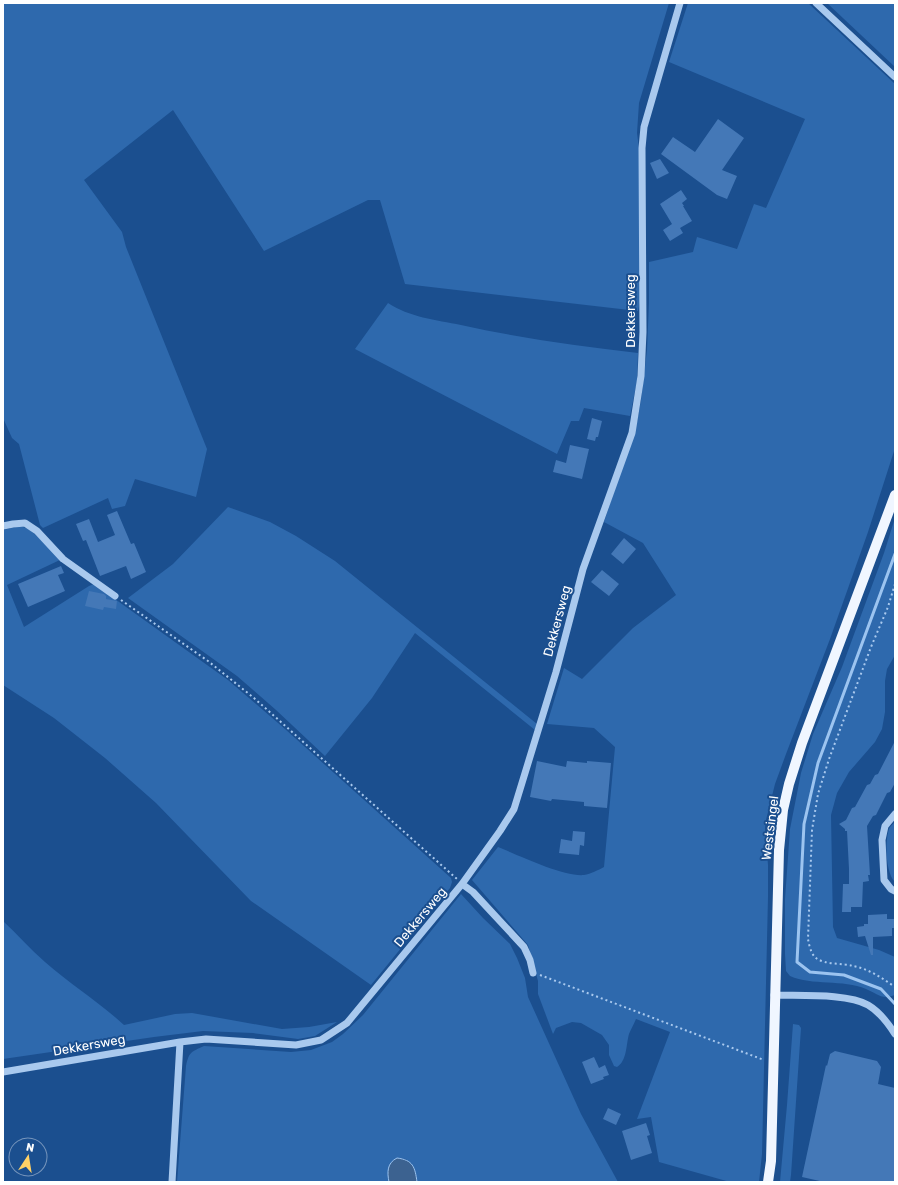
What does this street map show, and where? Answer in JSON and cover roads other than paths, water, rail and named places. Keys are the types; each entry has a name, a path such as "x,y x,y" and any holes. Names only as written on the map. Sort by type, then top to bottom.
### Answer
{"main road":[{"name":"Westsingel","path":"768,1182 771,1161 772,1063 779,850 783,810 789,784 802,743 895,495"}],"street":[{"name":"Dekkersweg","path":"3,1072 180,1042 206,1039 296,1045 321,1040 347,1023 462,884 500,832 514,809 556,672 583,570 632,433 641,369 643,332 642,148 644,127 680,3"},
{"path":"816,3 895,77"},
{"path":"3,526 25,523 37,531 63,559 115,596"},
{"path":"895,814 885,826 882,840 884,880 891,889 895,891"},
{"path":"462,884 473,892 524,947 534,973"},
{"path":"774,995 845,998 858,1001 868,1005 878,1012 895,1034"},
{"path":"172,1182 180,1042"}],"waterway":[{"path":"895,554 818,763 804,824 797,962 810,972 844,975 881,989 895,1004"}]}
